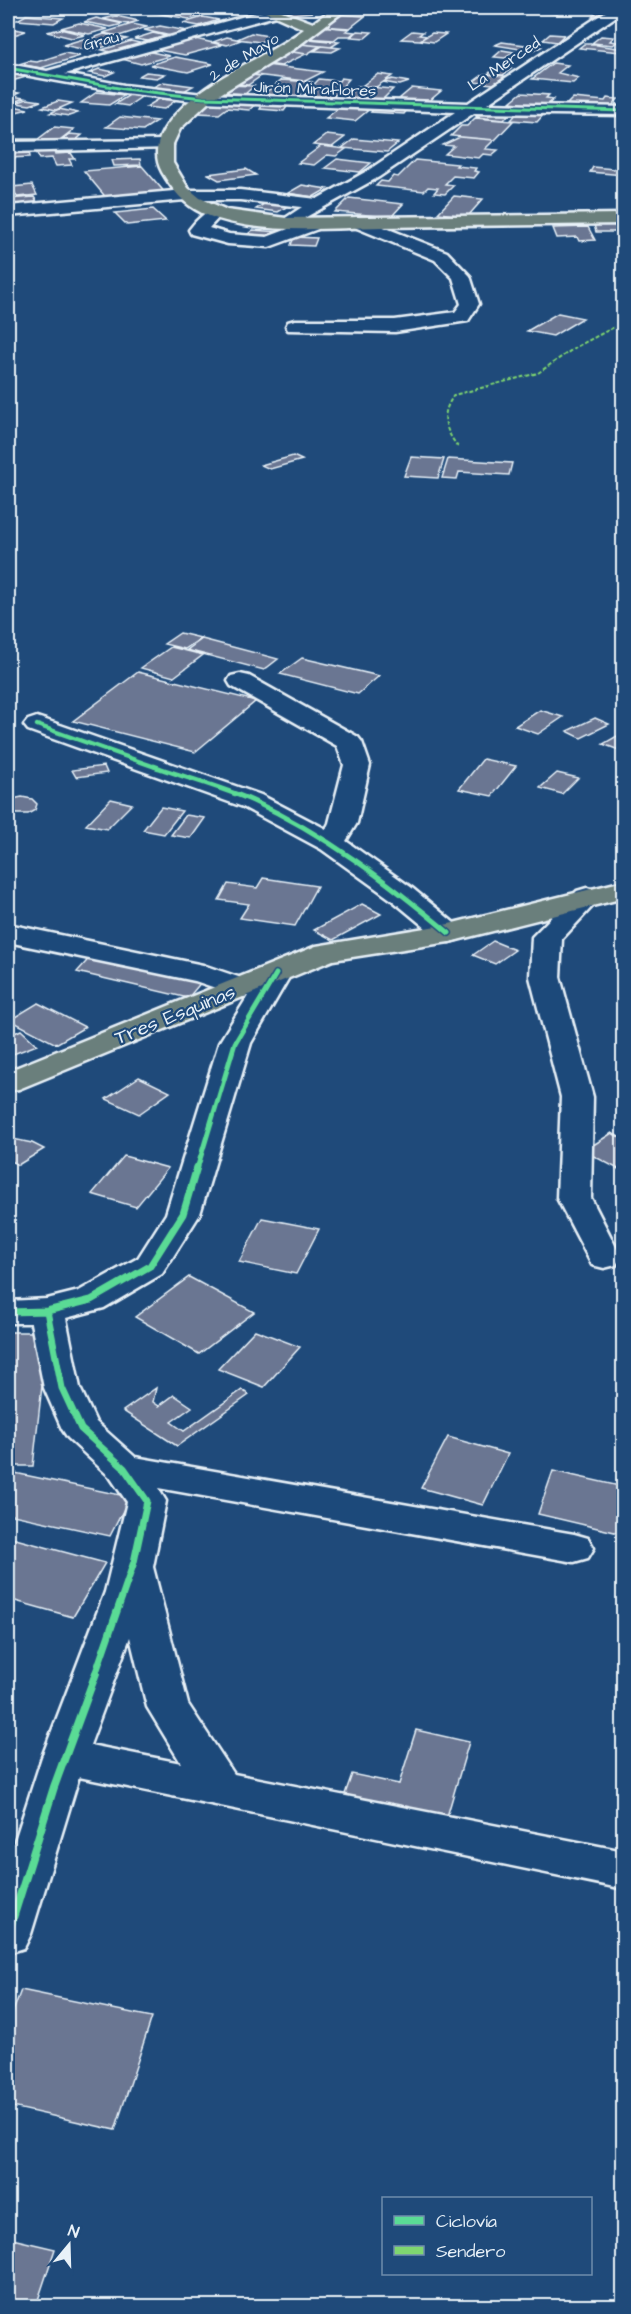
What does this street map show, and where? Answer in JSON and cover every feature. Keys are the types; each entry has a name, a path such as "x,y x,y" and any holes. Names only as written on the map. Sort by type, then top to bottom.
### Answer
{"main road":[{"name":"2 de Mayo","path":"165,145 176,123 202,98 280,51 341,8"},
{"path":"269,10 313,28"},
{"path":"165,145 164,160 188,198 215,213 243,219 286,223 624,219"},
{"name":"Tres Esquinas","path":"8,1082 326,952 449,933 624,889"}],"street":[{"name":"La Merced","path":"286,223 373,174 619,8"},
{"name":"Grau","path":"8,84 269,10"},
{"name":"Jirón Miraflores","path":"8,68 124,89 202,98 624,111"},
{"path":"8,147 165,145"},
{"path":"8,211 240,195 320,204"},
{"path":"215,213 196,230 228,239 269,242 320,223"},
{"path":"295,326 395,326 460,317 470,304 461,276 441,256 358,222"},
{"path":"240,681 349,741 357,765 343,823 331,843"},
{"path":"37,725 252,801 331,843 402,894 449,933"},
{"path":"587,897 547,937 545,977 577,1097 574,1198 604,1257"},
{"path":"8,933 203,974 242,988"},
{"path":"8,1312 47,1311 91,1300 150,1266 183,1214 235,1043 276,974"},
{"path":"8,1934 64,1757 134,1569 147,1502 124,1468 81,1429 62,1388 47,1311"},
{"path":"124,1468 574,1548"},
{"path":"134,1569 168,1707 220,1789"},
{"path":"64,1757 624,1870"}],"building":[{"path":"72,8 114,8 92,13"},
{"path":"155,8 176,9 161,14 144,11"},
{"path":"280,8 320,8 306,9 313,12 293,14"},
{"path":"513,8 534,9 530,12 509,11"},
{"path":"542,8 565,8 557,14 537,12"},
{"path":"589,9 609,10 601,18 592,17 597,12 586,11"},
{"path":"177,10 204,15 189,19 161,14"},
{"path":"336,14 365,16 350,28 320,26"},
{"path":"26,15 63,18 54,23 17,20"},
{"path":"116,16 139,21 127,24 103,19"},
{"path":"203,17 219,20 199,26 183,23"},
{"path":"96,18 123,24 111,27 84,22"},
{"path":"79,23 108,29 89,34 61,28"},
{"path":"132,24 147,27 119,36 103,33"},
{"path":"160,26 187,31 171,36 144,30"},
{"path":"320,26 349,29 346,31 355,32 350,36 339,36 334,40 305,38"},
{"path":"8,28 26,31 14,35 8,34"},
{"path":"60,29 85,35 72,38 47,32"},
{"path":"358,31 372,32 365,38 351,37"},
{"path":"412,31 423,32 419,35 427,36 420,40 401,39"},
{"path":"153,33 166,36 148,41 134,39"},
{"path":"251,33 274,37 260,42 237,39"},
{"path":"432,33 446,34 434,42 420,40"},
{"path":"104,34 127,39 113,44 90,39"},
{"path":"550,34 564,35 557,42 543,40"},
{"path":"601,36 614,37 610,41 617,42 613,45 592,43"},
{"path":"187,37 222,45 185,55 147,48"},
{"path":"227,37 241,40 227,45 213,42"},
{"path":"83,39 110,45 91,51 63,45"},
{"path":"309,39 339,42 331,47 301,44"},
{"path":"131,41 144,44 115,53 102,50"},
{"path":"502,42 541,47 533,51 495,45"},
{"path":"300,44 320,46 307,54 286,51"},
{"path":"584,44 624,49 621,52 579,48"},
{"path":"322,46 340,48 332,52 314,51"},
{"path":"502,50 514,52 505,58 494,57"},
{"path":"286,51 306,54 281,66 261,63"},
{"path":"151,52 170,56 141,64 122,59"},
{"path":"65,53 80,56 41,68 19,64 29,61 37,62"},
{"path":"175,57 213,64 188,72 150,65"},
{"path":"553,63 568,65 558,73 579,78 573,83 532,79"},
{"path":"266,65 323,72 305,81 247,74"},
{"path":"496,67 511,69 503,75 488,74"},
{"path":"99,69 114,72 105,76 89,73"},
{"path":"146,72 165,74 157,78 139,76"},
{"path":"243,74 261,76 248,85 229,83"},
{"path":"378,74 392,76 376,87 362,86"},
{"path":"484,74 505,76 493,84 473,82"},
{"path":"8,75 26,77 8,82"},
{"path":"341,78 349,79 333,97 304,95 319,79 339,81"},
{"path":"392,79 409,82 400,85 383,82"},
{"path":"281,80 312,82 297,97 264,94"},
{"path":"163,82 193,86 182,92 151,88"},
{"path":"228,85 254,86 245,94 219,92"},
{"path":"357,86 393,89 382,100 346,97"},
{"path":"412,88 441,91 428,102 399,99"},
{"path":"8,91 19,93 12,96 24,98 14,102 8,100"},
{"path":"97,92 125,95 109,105 81,103"},
{"path":"521,93 549,95 546,98 554,99 546,106 510,102"},
{"path":"131,94 144,95 128,106 115,104"},
{"path":"573,98 605,101 607,98 618,99 611,107 566,105"},
{"path":"27,99 41,101 30,105 16,103"},
{"path":"159,99 176,100 164,109 146,107"},
{"path":"214,100 256,104 249,110 227,108 219,114 198,113"},
{"path":"58,101 72,103 56,110 42,107"},
{"path":"265,101 290,103 284,111 260,109"},
{"path":"343,105 371,108 355,121 326,118"},
{"path":"377,105 409,108 404,114 371,112"},
{"path":"13,106 28,109 8,114 8,108"},
{"path":"59,109 78,113 69,116 50,113"},
{"path":"484,109 511,112 504,120 476,117"},
{"path":"519,111 545,113 537,122 511,120"},
{"path":"120,117 157,121 143,130 106,127"},
{"path":"475,118 513,121 495,140 451,136 461,126 467,126"},
{"path":"54,127 74,129 53,145 33,143"},
{"path":"69,134 82,135 71,144 58,143"},
{"path":"326,135 345,137 332,147 313,145"},
{"path":"460,137 494,140 485,149 498,150 492,155 483,154 479,158 445,154 454,146 443,145"},
{"path":"8,139 37,139 29,144 8,144"},
{"path":"354,139 398,143 387,152 342,148"},
{"path":"321,146 346,149 336,156 327,155 314,165 298,163"},
{"path":"29,149 30,157 8,158 8,150"},
{"path":"52,149 55,154 71,153 75,159 69,159 72,165 56,166 52,158 40,159 35,150"},
{"path":"140,159 141,165 114,166 112,160"},
{"path":"337,159 371,163 360,172 325,168"},
{"path":"415,160 458,164 456,166 476,168 474,171 479,172 474,178 453,176 445,184 454,185 445,194 434,193 438,188 428,187 424,191 376,186 381,181 388,182 393,176 398,177"},
{"path":"620,161 624,161 624,175 590,172 593,167 614,169"},
{"path":"142,166 167,195 108,200 84,171"},
{"path":"246,169 256,175 219,180 208,174"},
{"path":"32,185 37,195 17,197 12,187"},
{"path":"302,185 327,189 313,197 288,193"},
{"path":"454,196 483,199 468,216 438,213"},
{"path":"34,197 39,205 8,208 8,199"},
{"path":"349,198 403,204 391,217 335,212"},
{"path":"267,202 290,205 278,212 256,209"},
{"path":"153,209 166,221 127,225 115,213"},
{"path":"594,225 624,226 624,232 596,232"},
{"path":"588,227 595,240 579,241 577,237 557,238 553,228"},
{"path":"253,230 278,232 274,236 248,234"},
{"path":"294,237 317,238 314,246 291,245"},
{"path":"558,313 583,318 553,336 527,331"},
{"path":"293,456 302,460 270,469 261,465"},
{"path":"411,457 444,459 438,478 404,476"},
{"path":"448,459 512,463 509,475 459,472 457,479 442,478"},
{"path":"180,633 201,638 185,649 164,644"},
{"path":"202,639 278,659 264,670 187,650"},
{"path":"171,647 203,655 174,677 141,668"},
{"path":"302,658 379,676 358,694 280,674"},
{"path":"138,672 256,701 195,752 73,721"},
{"path":"540,710 563,717 538,734 515,726"},
{"path":"595,718 609,724 581,738 567,731"},
{"path":"624,732 624,752 603,744"},
{"path":"483,759 516,766 492,796 459,789"},
{"path":"104,766 107,773 76,777 72,770"},
{"path":"557,773 578,778 562,794 540,788"},
{"path":"22,797 32,799 37,804 35,810 28,814 8,814 8,800"},
{"path":"111,799 132,804 107,829 86,825"},
{"path":"161,807 182,811 164,834 143,830"},
{"path":"186,815 205,818 191,838 171,835"},
{"path":"263,878 317,886 295,926 240,918 249,904 219,900 228,884 257,888"},
{"path":"362,904 381,914 333,940 314,930"},
{"path":"493,941 515,950 495,964 473,955"},
{"path":"493,941 515,950 495,964 473,955"},
{"path":"93,954 203,980 188,998 77,972"},
{"path":"93,954 203,980 188,998 77,972"},
{"path":"38,1003 85,1027 56,1044 10,1020"},
{"path":"38,1003 85,1027 56,1044 10,1020"},
{"path":"21,1030 37,1045 8,1056 8,1036"},
{"path":"21,1030 37,1045 8,1056 8,1036"},
{"path":"139,1077 170,1092 139,1114 106,1099"},
{"path":"139,1077 170,1092 139,1114 106,1099"},
{"path":"612,1133 624,1140 624,1172 584,1151"},
{"path":"8,1138 32,1143 44,1149 18,1165 8,1159"},
{"path":"8,1138 32,1143 44,1149 18,1165 8,1159"},
{"path":"124,1156 168,1168 136,1207 92,1194"},
{"path":"124,1156 168,1168 136,1207 92,1194"},
{"path":"262,1218 319,1229 296,1274 239,1262"},
{"path":"262,1218 319,1229 296,1274 239,1262"},
{"path":"262,1218 319,1229 296,1274 239,1262"},
{"path":"262,1218 319,1229 296,1274 239,1262"},
{"path":"189,1277 254,1312 199,1354 135,1317"},
{"path":"189,1277 254,1312 199,1354 135,1317"},
{"path":"255,1330 300,1347 264,1387 218,1369"},
{"path":"255,1330 300,1347 264,1387 218,1369"},
{"path":"8,1332 48,1332 33,1466 8,1466"},
{"path":"156,1388 153,1402 159,1406 174,1395 192,1407 171,1422 184,1431 242,1390 249,1395 177,1446 123,1411"},
{"path":"156,1388 153,1402 159,1406 174,1395 192,1407 171,1422 184,1431 242,1390 249,1395 177,1446 123,1411"},
{"path":"448,1437 508,1454 483,1505 421,1488"},
{"path":"448,1437 508,1454 483,1505 421,1488"},
{"path":"553,1471 624,1487 623,1534 538,1514"},
{"path":"553,1471 624,1487 623,1534 538,1514"},
{"path":"10,1472 130,1497 110,1536 8,1514 8,1476"},
{"path":"10,1472 130,1497 110,1536 8,1514 8,1476"},
{"path":"8,1537 105,1563 73,1617 8,1599"},
{"path":"416,1730 469,1742 446,1820 344,1797 352,1774 399,1784"},
{"path":"416,1730 469,1742 446,1820 344,1797 352,1774 399,1784"},
{"path":"21,1990 152,2017 115,2130 8,2106 8,2025"},
{"path":"21,1990 152,2017 115,2130 8,2106 8,2025"},
{"path":"8,2238 55,2249 36,2306 8,2306"},
{"path":"8,2238 55,2249 36,2306 8,2306"}],"marked path":[{"path":"458,447 444,421 445,409 454,395 538,373 576,347 624,322"}],"cycle path":[{"path":"8,68 124,89 203,98 624,111"},
{"path":"37,725 252,801 331,843 402,894 449,933"},
{"path":"8,1312 47,1311 91,1300 150,1266 183,1214 235,1043 276,974"},
{"path":"8,1934 54,1787 125,1592 147,1501 124,1468 81,1429 62,1388 47,1311"}]}
